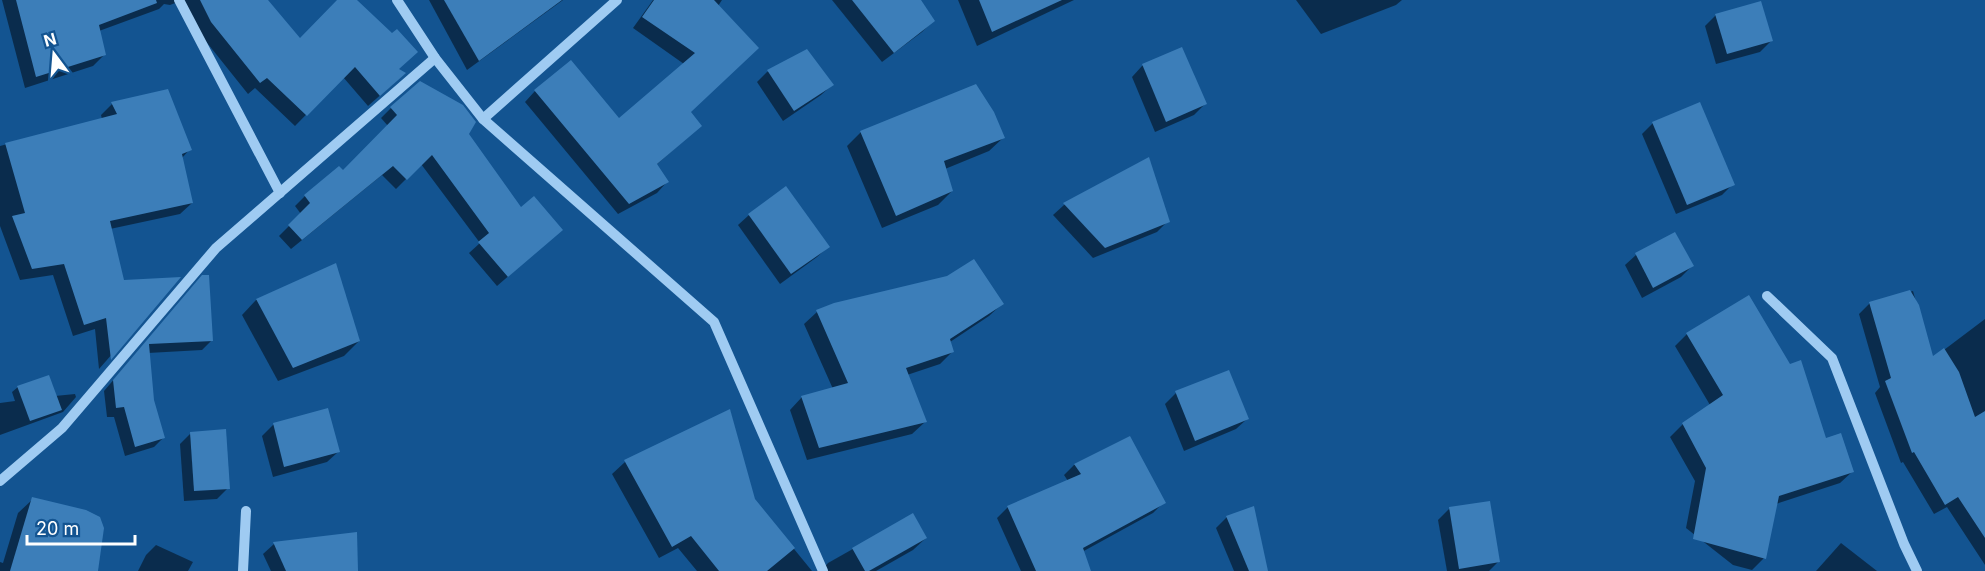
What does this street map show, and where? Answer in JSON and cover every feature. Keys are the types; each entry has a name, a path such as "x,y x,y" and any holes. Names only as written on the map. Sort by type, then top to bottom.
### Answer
{"street":[{"path":"179,0 280,192"},
{"path":"396,0 435,58 483,119 714,322 823,571"},
{"path":"483,119 617,0"},
{"path":"0,481 62,428 216,248 435,58"},
{"path":"1767,296 1832,358 1904,544 1917,571"},
{"path":"243,571 246,511"}],"building":[{"path":"16,0 156,0 157,3 99,25 106,55 36,77"},
{"path":"200,0 268,0 300,38 337,0 357,0 392,33 397,29 418,52 399,69 406,73 380,96 355,67 307,116 267,78 260,83 211,22"},
{"path":"444,0 562,0 479,61"},
{"path":"654,0 714,0 759,48 691,112 702,126 657,164 669,182 629,204 534,90 571,60 619,118 695,53 642,17"},
{"path":"852,0 921,0 935,21 894,53"},
{"path":"979,0 1062,0 992,32"},
{"path":"1761,1 1773,41 1727,54 1715,14"},
{"path":"1182,47 1207,104 1166,122 1142,64"},
{"path":"807,49 834,85 794,111 767,70"},
{"path":"420,81 463,105 476,122 469,134 521,207 534,196 563,230 508,277 478,242 489,233 432,155 407,180 393,166 302,240 288,225 310,203 304,195 339,166 343,170 397,115 390,107"},
{"path":"976,84 994,112 1005,138 944,161 953,191 896,216 860,131"},
{"path":"168,89 192,150 182,154 193,203 110,221 124,280 181,277 111,360 106,318 84,325 64,264 32,269 12,216 25,213 5,143 117,114 111,102"},
{"path":"1700,102 1735,185 1687,205 1652,122"},
{"path":"1149,157 1170,222 1105,248 1063,203"},
{"path":"786,186 830,247 791,274 748,214"},
{"path":"1675,232 1694,266 1653,288 1635,253"},
{"path":"974,259 1004,304 950,339 954,352 906,368 927,422 819,448 801,396 848,383 816,310 834,303 947,276"},
{"path":"336,263 360,341 293,368 256,299"},
{"path":"202,275 209,275 213,341 149,344 154,400 165,438 135,447 124,407 116,408 113,380"},
{"path":"1910,290 1919,305 1933,356 1944,348 1959,372 1975,417 1985,411 1985,538 1958,497 1945,505 1914,452 1912,453 1885,381 1891,378 1869,302"},
{"path":"1749,295 1790,364 1801,360 1826,438 1841,433 1854,472 1779,496 1766,559 1693,539 1706,468 1682,423 1723,395 1686,333"},
{"path":"1229,370 1249,419 1195,441 1175,391"},
{"path":"49,375 62,410 30,421 17,386"},
{"path":"328,408 340,452 284,467 273,423"},
{"path":"730,409 755,499 795,548 767,571 719,571 691,536 672,547 624,460"},
{"path":"226,429 230,489 194,491 190,432"},
{"path":"1130,436 1166,503 1083,548 1091,571 1036,571 1007,506 1081,474 1074,464"},
{"path":"32,497 86,510 100,517 104,528 98,571 10,571"},
{"path":"1490,501 1500,562 1459,569 1449,507"},
{"path":"1254,506 1268,571 1249,571 1226,516"},
{"path":"913,513 927,538 869,571 865,571 852,548"},
{"path":"357,532 358,571 286,571 273,542"}]}
